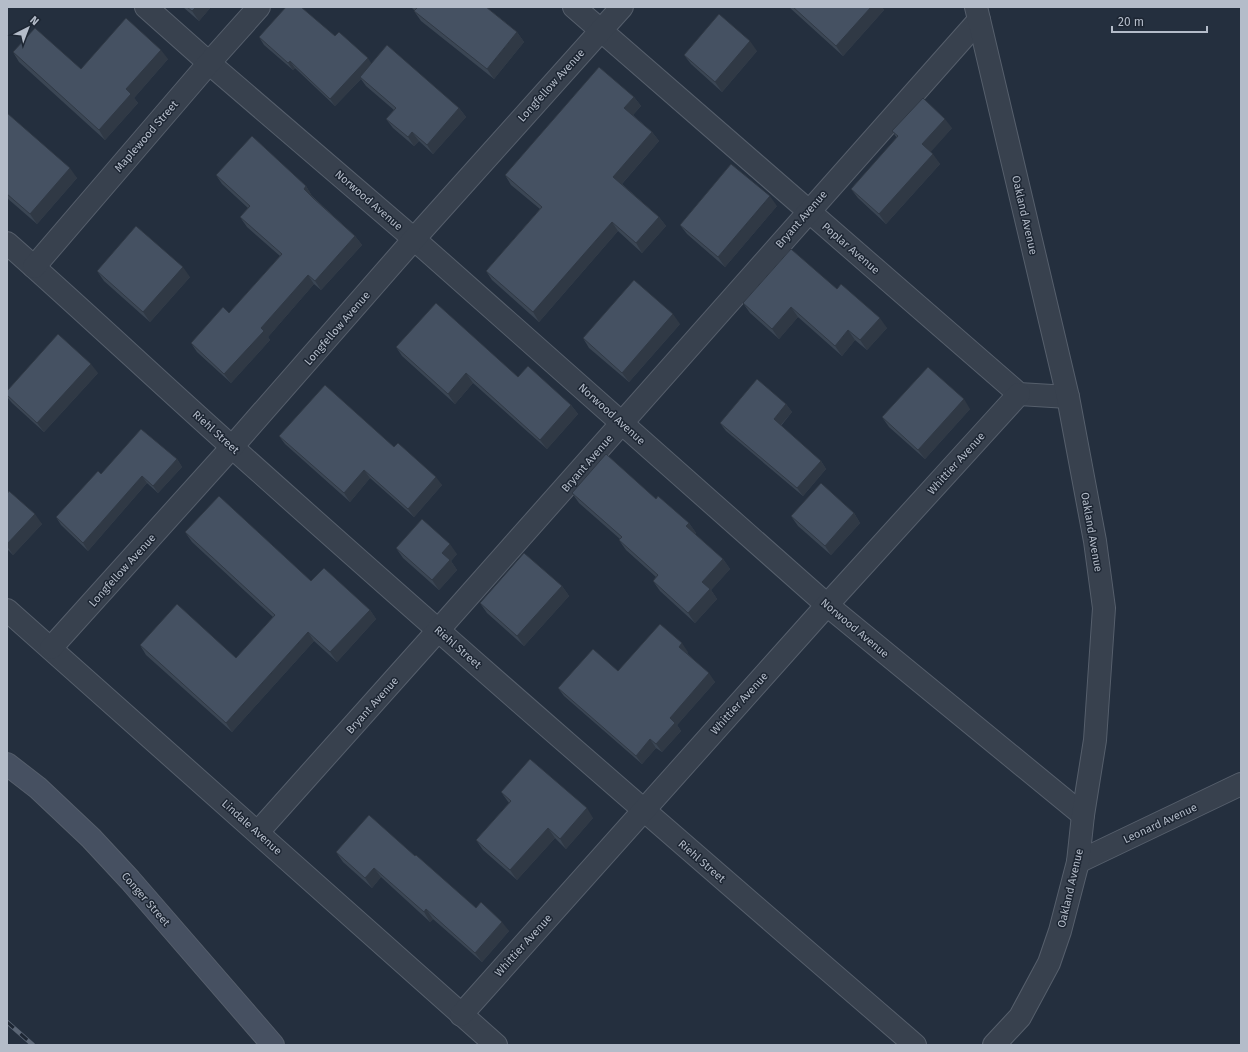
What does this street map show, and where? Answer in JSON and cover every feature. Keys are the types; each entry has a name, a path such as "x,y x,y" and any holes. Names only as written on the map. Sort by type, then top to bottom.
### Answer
{"main road":[{"name":"Conger Street","path":"7,764 38,788 91,838 130,880 273,1045"}],"street":[{"name":"Norwood Avenue","path":"146,7 414,239 827,605 1082,815"},
{"name":"Maplewood Street","path":"34,267 259,7"},
{"name":"Poplar Avenue","path":"574,7 1019,394"},
{"name":"Longfellow Avenue","path":"51,648 232,447 414,239 622,7"},
{"name":"Bryant Avenue","path":"258,832 439,631 622,424 977,13"},
{"name":"Oakland Avenue","path":"977,13 1068,397 1095,541 1104,608 1095,740 1082,815 1078,862 1060,931 1049,963 1020,1017 994,1045"},
{"name":"Riehl Street","path":"7,243 232,447 439,631 914,1045"},
{"path":"1019,394 1068,397"},
{"name":"Whittier Avenue","path":"461,1015 827,605 1019,394"},
{"name":"Lindale Avenue","path":"7,610 496,1045"},
{"name":"Leonard Avenue","path":"1078,862 1241,784"}],"building":[{"path":"187,7 196,7 192,11"},
{"path":"286,7 301,7 335,36 339,32 368,58 330,99 290,61 288,63 259,37"},
{"path":"415,7 486,7 517,32 487,69 414,11 417,8"},
{"path":"793,7 871,7 836,46"},
{"path":"719,14 750,41 715,82 684,55"},
{"path":"126,18 161,50 126,89 131,94 99,130 13,52 35,28 81,69"},
{"path":"387,45 459,108 427,145 412,132 408,137 386,119 396,108 360,77"},
{"path":"599,67 634,97 624,108 652,132 613,177 659,217 636,243 612,222 533,312 486,271 542,207 505,175"},
{"path":"923,98 945,119 922,144 933,154 879,214 851,189 898,136 892,131"},
{"path":"7,113 70,168 30,214 7,194"},
{"path":"252,136 306,186 304,189 313,198 355,236 315,281 308,275 261,328 264,331 224,374 191,343 223,307 229,313 282,254 240,217 250,206 216,175"},
{"path":"731,164 770,196 718,257 680,225"},
{"path":"136,226 183,267 143,312 97,271"},
{"path":"791,249 837,289 841,284 880,318 860,340 848,330 835,346 791,307 772,329 743,303"},
{"path":"634,280 673,314 622,373 583,338"},
{"path":"436,303 518,377 528,366 571,405 540,440 466,373 448,394 396,347"},
{"path":"58,334 91,364 37,423 7,395 7,391"},
{"path":"928,367 964,399 918,450 882,417"},
{"path":"757,379 786,404 774,419 821,461 797,488 720,423"},
{"path":"325,385 394,447 398,443 436,477 408,509 364,470 344,493 279,436"},
{"path":"141,429 177,459 153,486 142,476 83,543 56,517 98,471 101,474"},
{"path":"606,454 656,499 658,496 689,523 686,526 723,559 702,582 710,589 688,613 653,581 658,575 619,540 622,537 572,493"},
{"path":"821,483 854,513 825,546 791,516"},
{"path":"9,491 35,514 7,544 7,494"},
{"path":"219,496 311,581 324,568 370,610 330,652 308,632 226,723 140,645 177,604 236,658 275,615 185,532"},
{"path":"422,519 450,544 442,553 450,560 432,580 396,548"},
{"path":"524,553 562,586 517,636 480,603"},
{"path":"660,624 682,643 679,647 709,673 670,718 675,723 656,744 650,739 636,756 558,688 593,649 618,671"},
{"path":"530,759 587,808 560,839 548,828 510,870 476,840 511,801 501,792"},
{"path":"369,815 476,908 481,902 502,922 475,953 426,909 424,912 374,868 365,878 336,852"}],"railway":[{"path":"7,1022 33,1045"}]}
